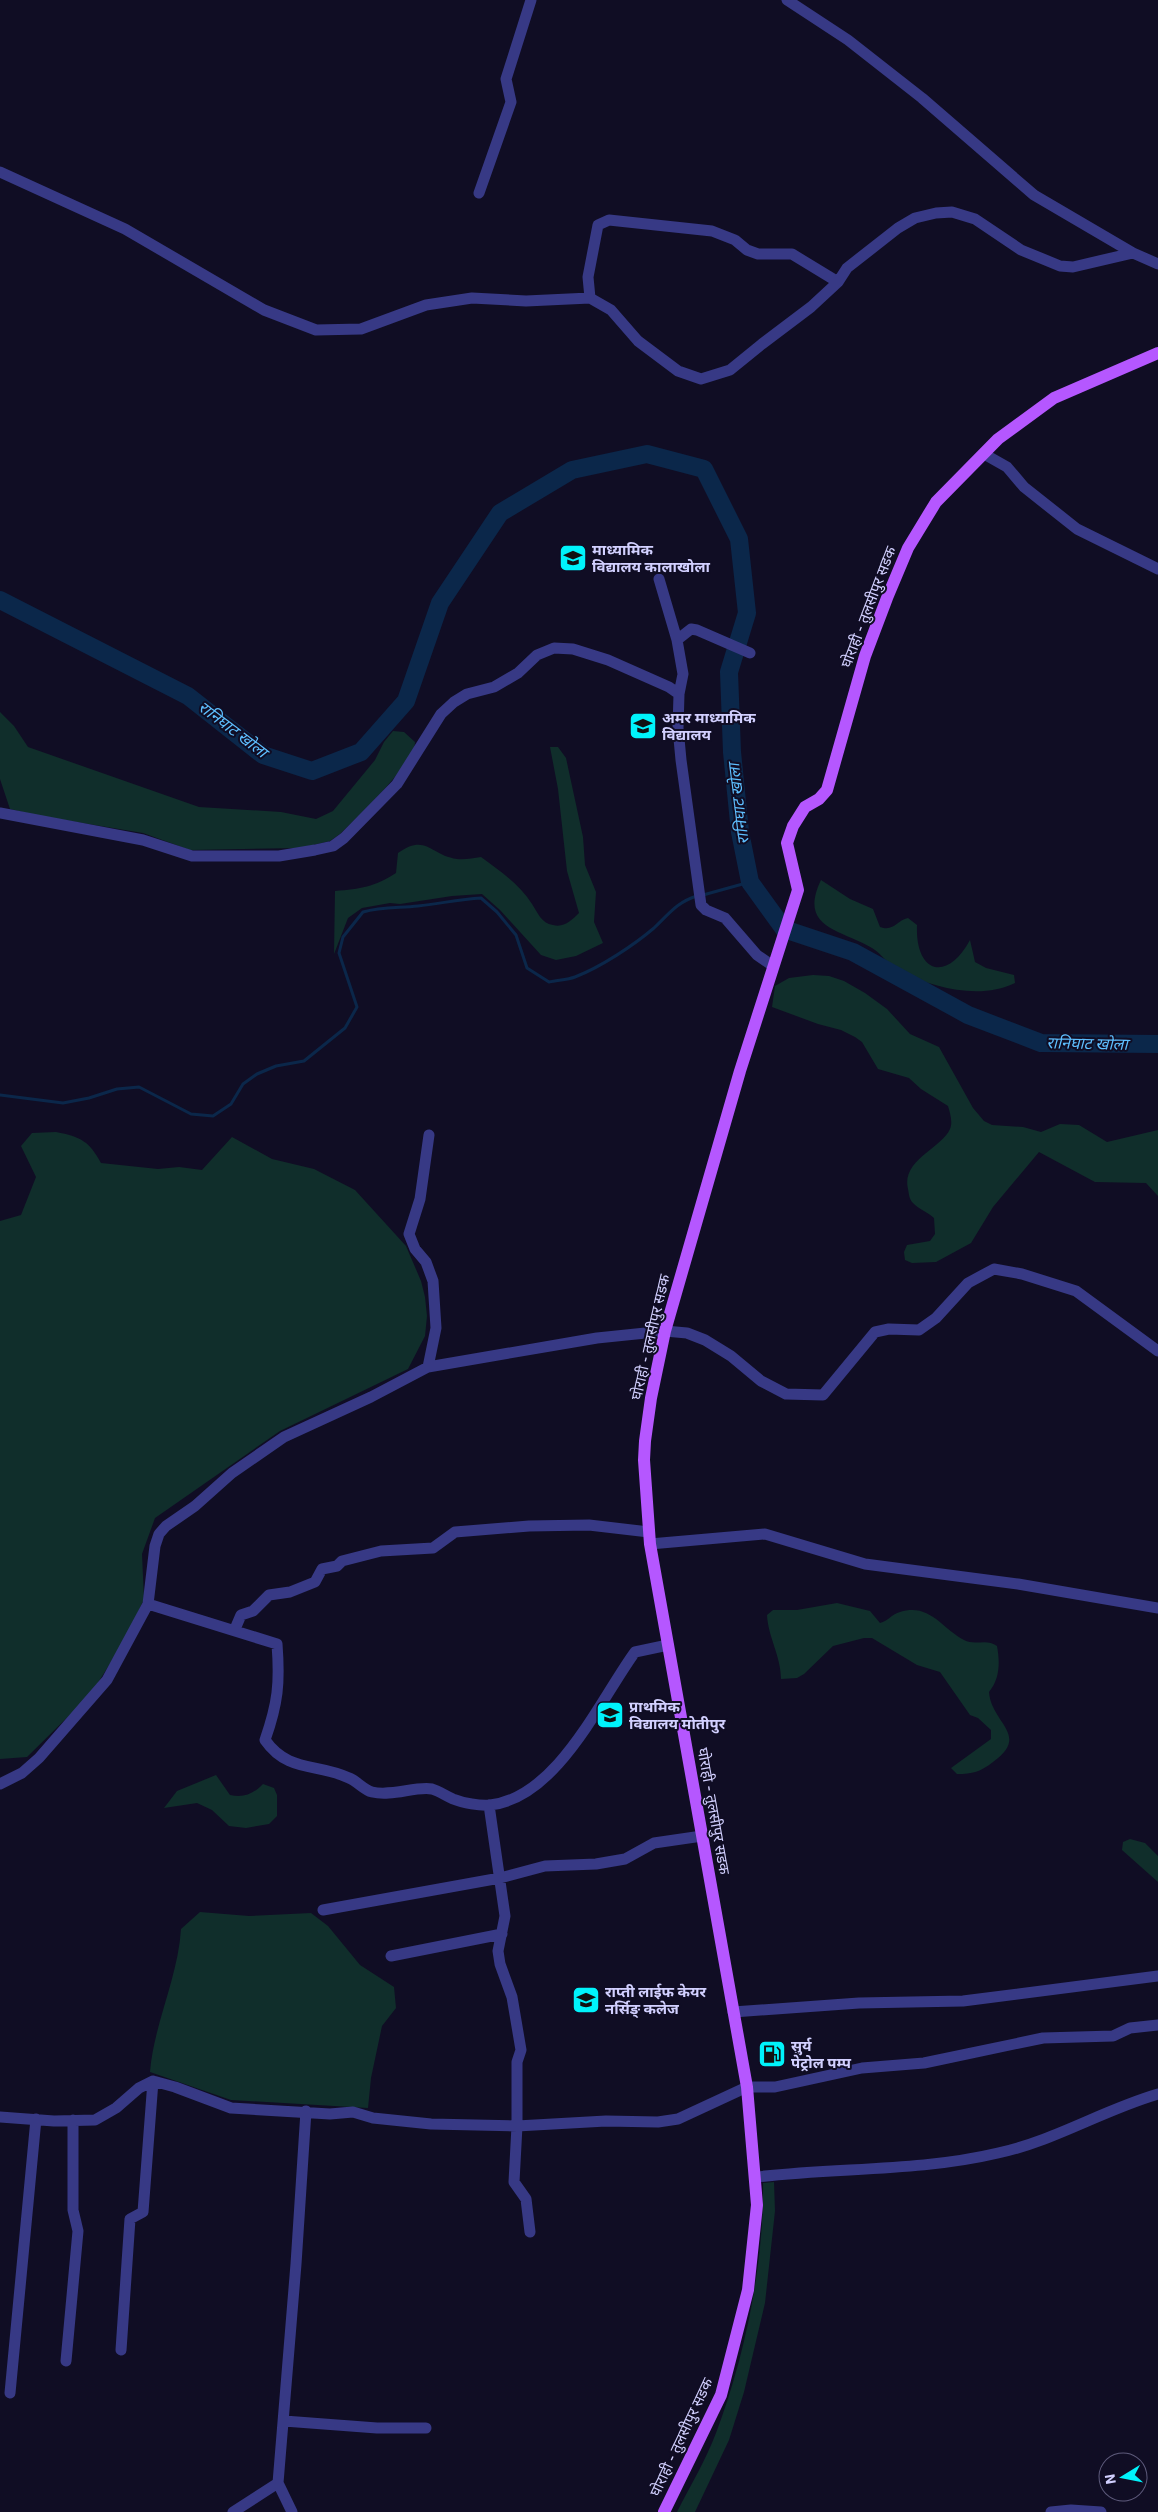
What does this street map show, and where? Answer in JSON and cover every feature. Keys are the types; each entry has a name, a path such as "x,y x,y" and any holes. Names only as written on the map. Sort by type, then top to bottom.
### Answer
{"main road":[{"name":"घोराही - तुलसीपुर सडक","path":"664,2512 721,2395 748,2290 758,2205 757,2177 747,2088 650,1538 644,1460 645,1441 664,1331 773,966 798,890 787,843 793,826 805,807 819,799 827,790 865,656 904,555 936,502 998,439 1054,398 1158,353"}],"street":[{"path":"479,193 511,102 506,80 532,0"},
{"path":"787,0 848,40 922,98 1034,195 1133,253 1158,264"},
{"path":"0,172 125,229 264,310 316,330 361,329 426,304 472,298 526,302 590,298 611,310 638,341 678,371 702,378 730,370 811,308 838,282 848,268 898,228 915,218 936,213 952,212 976,219 1021,250 1060,266 1073,267 1133,253"},
{"path":"590,298 588,277 598,225 609,220 712,231 735,240 747,250 758,254 792,254 838,282"},
{"path":"984,454 1006,467 1024,487 1077,529 1158,569"},
{"path":"659,579 677,640 683,674 679,694 678,728 701,904 706,910 725,918 757,955 773,966"},
{"path":"677,640 691,629 697,630 750,653"},
{"path":"0,804 3,814 143,840 192,856 279,856 333,846 344,838 397,784 441,714 454,702 467,694 494,687 518,673 537,655 554,648 573,649 608,660 669,687 679,694"},
{"path":"428,1367 436,1328 433,1281 426,1262 411,1243 408,1234 420,1199 429,1135"},
{"path":"0,1784 22,1773 39,1758 107,1680 148,1604 155,1546 159,1534 166,1526 195,1506 232,1473 284,1437 371,1397 428,1367 596,1338 664,1331 687,1333 705,1340 731,1356 761,1381 786,1394 823,1395 875,1332 888,1329 918,1330 936,1318 968,1283 994,1269 1022,1274 1076,1291 1158,1351"},
{"path":"235,1629 241,1615 253,1611 268,1595 290,1592 315,1582 322,1569 337,1566 342,1561 381,1551 433,1548 455,1532 529,1526 589,1525 650,1538 765,1534 865,1564 1018,1584 1158,1608"},
{"path":"148,1604 235,1629 277,1644 280,1679 274,1714 265,1740 275,1754 297,1764 348,1777 370,1792 391,1794 432,1789 455,1800 489,1805 522,1795 554,1768 586,1730 614,1681 635,1652 668,1645"},
{"path":"489,1805 505,1916 498,1951 500,1964 512,1997 521,2050 517,2062 517,2126 514,2182 526,2199 530,2232"},
{"path":"323,1910 500,1878 545,1866 596,1864 625,1859 654,1843 702,1836"},
{"path":"391,1956 502,1934"},
{"path":"733,2012 858,2003 963,2001 1158,1976"},
{"path":"0,2117 95,2120 116,2108 139,2088 153,2081 175,2087 231,2108 306,2111 330,2114 353,2112 373,2118 431,2124 517,2126 678,2119 747,2088 785,2085 862,2068 924,2063 1043,2038 1113,2036 1130,2028 1158,2025"},
{"path":"121,2350 130,2219 143,2212 153,2081"},
{"path":"757,2177 942,2164 999,2153 1030,2144 1132,2102 1158,2094"},
{"path":"292,2512 278,2483 306,2111"},
{"path":"10,2393 36,2119"},
{"path":"66,2361 78,2231 73,2210 73,2120"},
{"path":"284,2421 378,2428 426,2428"},
{"path":"233,2512 278,2483"},
{"path":"1051,2512 1071,2510 1101,2512"}],"green space":[{"path":"0,712 14,726 28,747 199,807 281,812 316,819 333,811 375,760 384,742 393,731 404,732 415,742 406,763 384,790 340,834 330,841 300,848 190,850 143,833 40,816 10,809 0,779"},
{"path":"550,747 558,747 566,758 583,837 585,865 596,892 594,922 603,943 576,956 556,960 541,955 500,910 482,894 452,896 400,904 390,903 362,908 348,918 334,954 335,891 367,886 388,878 396,873 398,853 407,847 415,845 428,847 440,854 457,859 481,857 515,884 546,922 557,926 571,921 579,913 567,871 558,789"},
{"path":"821,880 850,899 873,909 880,927 889,928 908,918 917,925 921,954 934,967 943,967 952,963 961,954 970,940 975,962 986,968 1014,975 1015,983 987,991 958,990 928,983 901,972 872,948 836,931 819,918 815,908 815,896"},
{"path":"813,975 829,976 844,981 865,993 887,1009 910,1034 939,1047 973,1108 984,1121 992,1125 1023,1127 1041,1132 1060,1124 1079,1125 1107,1142 1158,1130 1158,1196 1146,1183 1095,1182 1039,1152 993,1207 971,1243 936,1262 912,1263 905,1260 904,1252 907,1245 930,1241 935,1234 934,1218 911,1200 907,1179 910,1170 916,1162 946,1136 950,1129 951,1120 948,1106 921,1089 909,1078 878,1069 862,1042 855,1037 841,1030 818,1024 772,1007 775,986 789,978"},
{"path":"56,1132 83,1141 101,1163 158,1169 179,1167 202,1170 232,1137 272,1159 314,1169 355,1190 406,1246 421,1281 427,1316 425,1336 408,1369 280,1431 155,1518 142,1554 144,1599 127,1636 91,1694 27,1757 0,1759 0,1221 21,1215 36,1177 21,1146 32,1133"},
{"path":"837,1603 870,1611 880,1623 900,1612 919,1611 935,1618 968,1642 989,1643 997,1646 999,1658 997,1676 989,1692 991,1703 1009,1736 1009,1744 1004,1753 980,1770 972,1773 957,1774 951,1768 991,1739 991,1730 978,1718 970,1715 940,1672 917,1665 872,1638 864,1638 833,1646 804,1674 797,1678 781,1679 779,1662 767,1615 773,1610 797,1610"},
{"path":"216,1775 230,1795 240,1796 248,1794 263,1784 274,1788 277,1795 277,1816 269,1824 246,1828 229,1826 212,1810 197,1803 164,1808 177,1791"},
{"path":"1130,1839 1145,1843 1158,1856 1158,1882 1122,1850 1123,1842"},
{"path":"200,1912 249,1916 311,1913 328,1926 360,1965 394,1987 396,2008 382,2026 371,2078 368,2108 231,2100 150,2072 156,2036 179,1947 181,1929"},
{"path":"774,2182 775,2211 765,2303 744,2392 729,2440 695,2512 677,2512 712,2443 736,2373 751,2310 756,2278 760,2246 763,2183"}],"waterway":[{"name":"रानिघाट खोला","path":"0,600 188,696 263,755 312,771 361,752 406,701 440,603 500,513 572,470 647,454 704,469 739,539 747,613 729,672 732,752 740,832 750,882 784,929 853,952 968,1015 1041,1043 1158,1044"},
{"path":"703,895 750,882"},
{"path":"0,1095 63,1103 89,1098 117,1089 139,1087 191,1114 213,1116 231,1104 243,1084 257,1074 276,1066 304,1061 345,1028 357,1007 339,953 343,937 363,912 481,898 497,912 516,935 527,968 549,982 575,977 606,962 646,935 679,905 697,896"}],"place":[{"name":"माध्यामिक विद्यालय कालाखोला","path":"573,558"},
{"name":"अमर माध्यामिक विद्यालय","path":"643,726"},
{"name":"प्राथमिक विद्यालय मोतीपुर","path":"610,1715"},
{"name":"राप्ती लाईफ केयर नर्सिङ् कलेज","path":"586,2000"},
{"name":"सुर्य पेट्रोल पम्प","path":"772,2054"}]}
